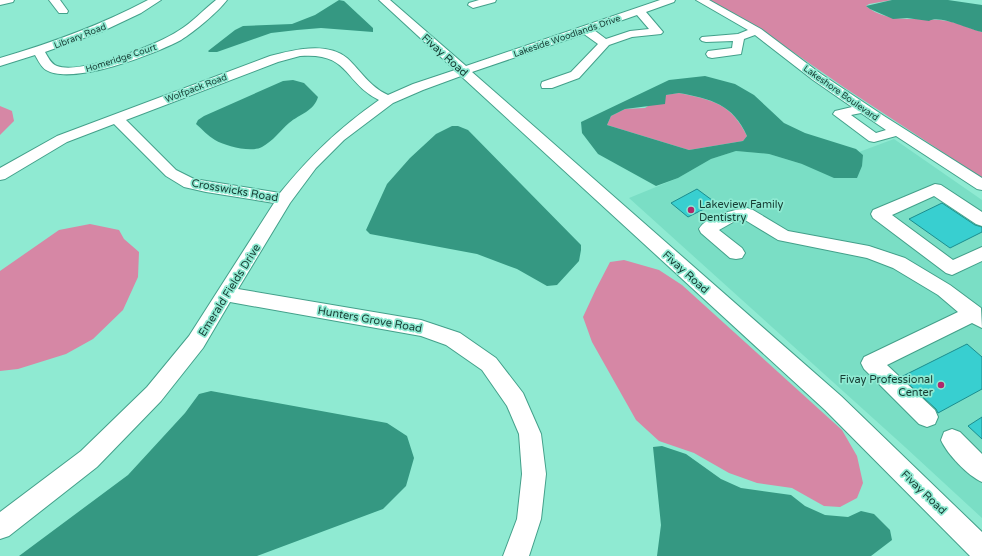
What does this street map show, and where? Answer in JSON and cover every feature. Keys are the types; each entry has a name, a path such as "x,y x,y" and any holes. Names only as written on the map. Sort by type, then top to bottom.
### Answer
{"street":[{"path":"0,2 8,0"},
{"path":"54,0 62,11"},
{"name":"Library Road","path":"0,62 39,51 102,28 156,0"},
{"name":"Homeridge Court","path":"39,51 50,68 59,72 73,72 88,69 151,49 176,37 196,24 222,0"},
{"name":"Fivay Road","path":"384,0 833,404 982,550"},
{"path":"473,5 491,0"},
{"name":"Lakeside Woodlands Drive","path":"463,71 670,0"},
{"name":"Lakeshore Boulevard","path":"700,0 757,31 817,77 982,185"},
{"path":"548,85 575,75 605,43 630,34 657,32 640,11"},
{"path":"586,30 605,43"},
{"path":"706,39 739,37 757,31"},
{"path":"712,54 737,51 739,37"},
{"name":"Wolfpack Road","path":"0,175 62,139 274,58 292,53 307,52 336,56 342,60 372,92 388,100"},
{"name":"Emerald Fields Drive","path":"0,527 89,459 154,394 196,342 228,294 284,199 311,165 339,137 388,100 418,87 463,71"},
{"path":"863,108 840,114 874,138 898,131"},
{"name":"Crosswicks Road","path":"116,118 171,173 189,183 206,188 284,199"},
{"path":"982,220 934,189 879,214 952,268 982,253"},
{"path":"736,253 707,229 731,216 747,214 784,236 869,252 899,263 944,290 978,313"},
{"path":"899,263 908,235"},
{"name":"Hunters Grove Road","path":"228,294 421,328 453,339 489,364 515,400 530,434 534,474 530,512 516,556"},
{"path":"927,418 871,362 978,313"},
{"path":"952,440 982,470"}],"shaded area":[{"path":"339,0 344,1 373,28 373,32 321,28 297,30 271,33 217,52 208,51 235,30 243,26 292,24 315,15"},
{"path":"706,0 892,0 869,4 866,6 885,16 905,19 947,21 982,32 982,178 845,88 754,25"},
{"path":"892,0 948,0 982,5 982,32 940,19 929,21 907,18 893,19 866,6"},
{"path":"705,76 735,84 754,95 784,123 805,133 856,149 863,155 862,166 857,178 834,178 802,164 769,154 736,151 711,159 678,178 656,186 598,154 582,133 581,122 669,80","holes":["679,93 711,101 728,110 741,125 747,136 743,141 689,150 607,125 611,116 625,109 665,104 666,95"]},
{"path":"293,80 304,83 318,97 316,102 310,109 289,123 273,139 262,147 257,149 245,149 219,142 196,124 198,120 204,116 283,81"},
{"path":"679,93 711,101 727,110 741,125 747,136 743,141 689,150 607,125 611,116 625,109 645,108 665,95"},
{"path":"0,106 12,111 14,121 0,135"},
{"path":"452,126 458,126 468,130 581,245 579,261 557,285 547,286 517,269 477,254 370,234 366,230 387,184 410,158 436,134"},
{"path":"894,139 982,200 982,518 629,198 678,178 711,159 736,151 769,154 802,164 863,155 859,152"},
{"path":"90,224 119,230 124,239 139,252 138,277 123,310 93,339 66,354 18,369 0,371 0,271 59,230"},
{"path":"624,260 659,270 682,285 842,430 857,456 863,483 857,498 840,507 824,506 792,488 757,483 729,473 694,453 659,441 636,420 592,342 583,317 610,262"},
{"path":"211,391 387,423 407,436 414,458 406,486 383,509 257,556 19,556 128,475 185,413 199,394"},
{"path":"662,446 686,454 721,479 741,488 791,495 805,506 825,515 848,517 861,511 874,514 890,530 892,540 871,556 657,556 661,525 653,447"}],"building":[{"name":"Lakeview Family Dentistry","path":"697,189 716,203 688,217 671,203"},
{"path":"942,203 975,225 982,227 982,232 950,248 909,219"},
{"name":"Fivay Professional Center","path":"967,344 982,357 982,389 938,413 936,409 901,377"},
{"path":"982,417 982,439 968,426"}],"place":[{"name":"Lakeview Family Dentistry","path":"691,210"},
{"name":"Fivay Professional Center","path":"941,385"}]}
